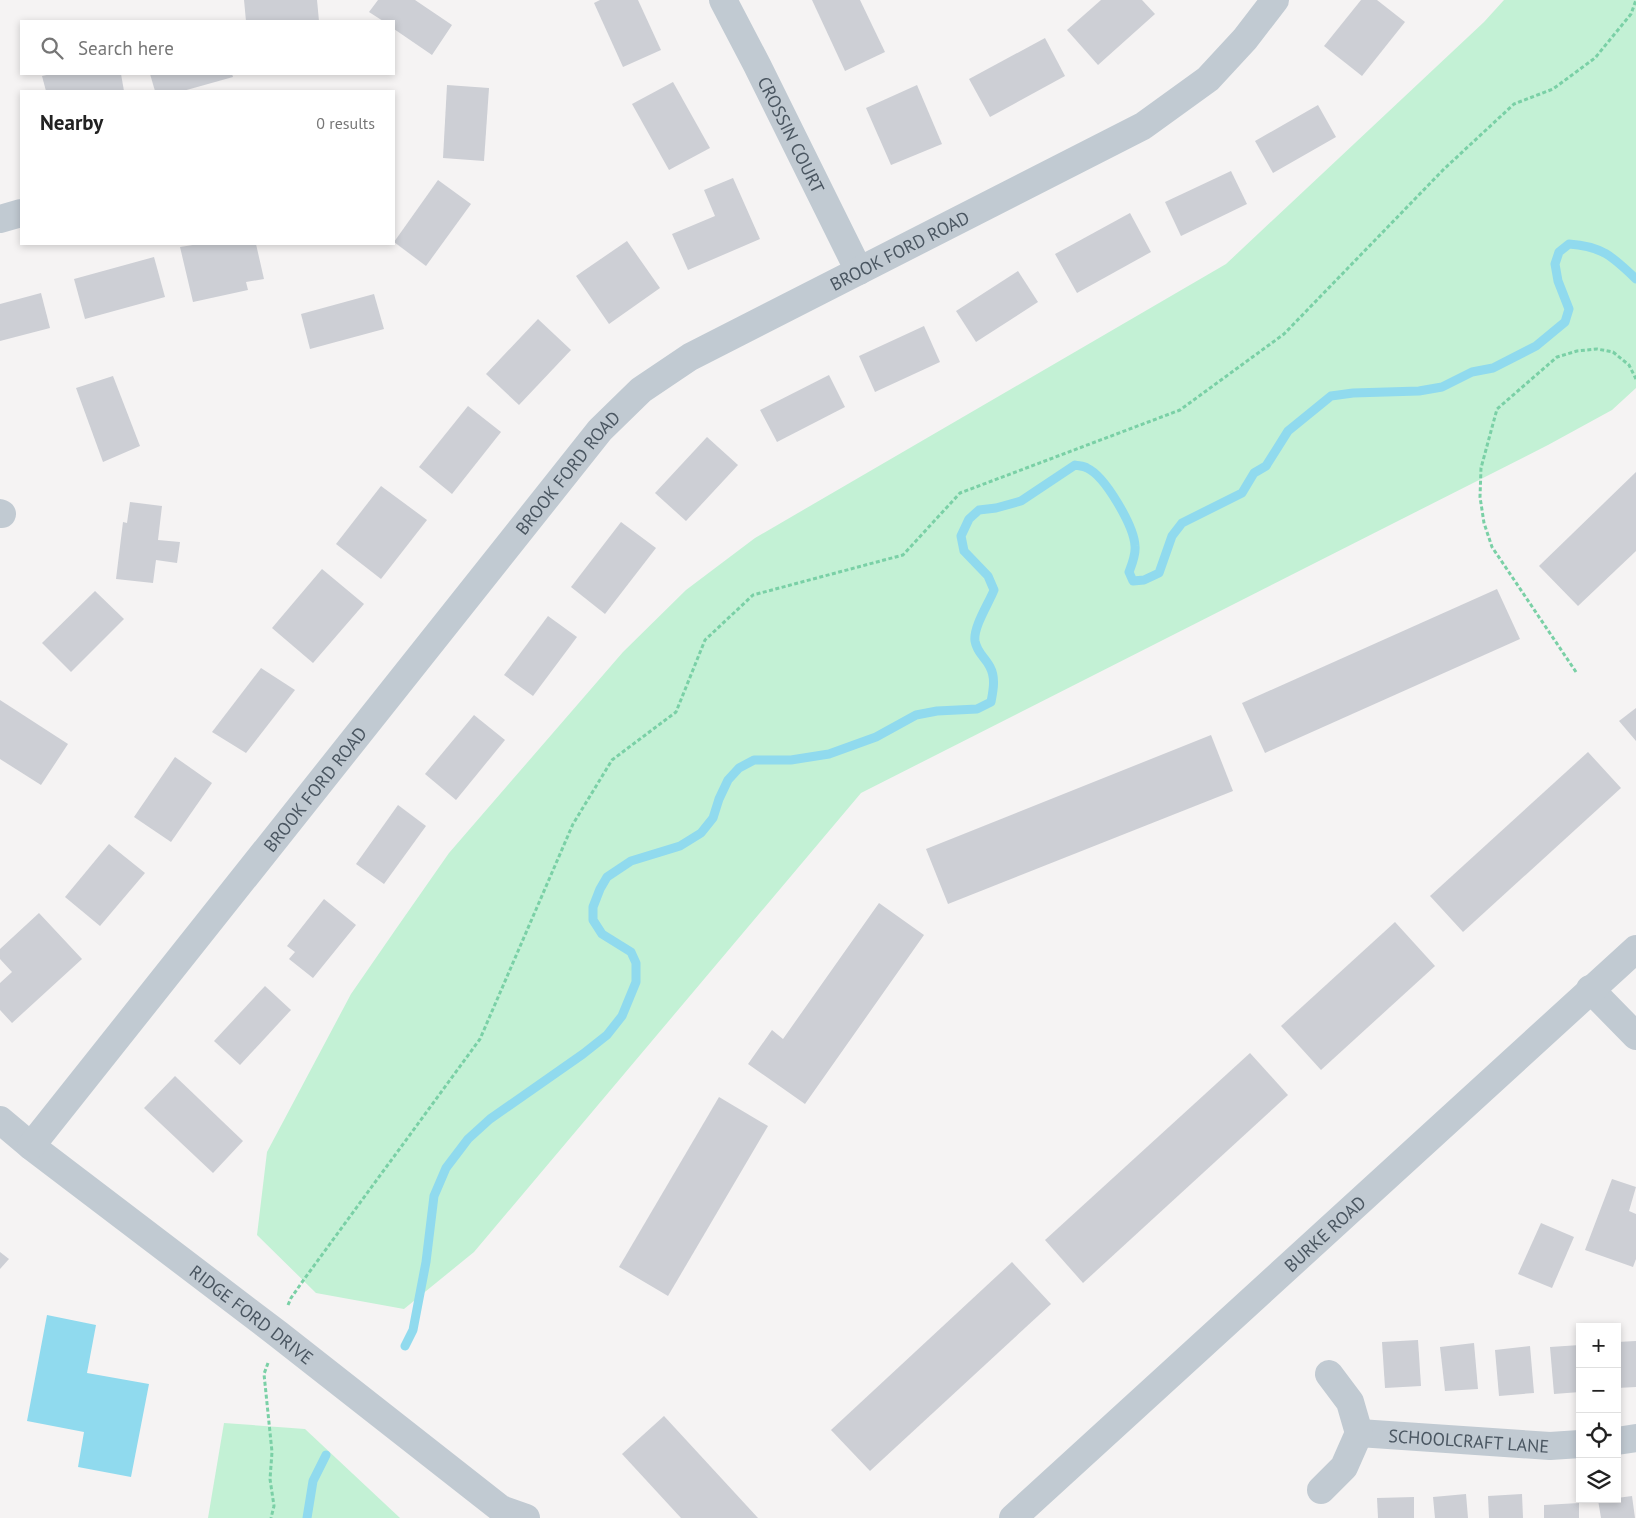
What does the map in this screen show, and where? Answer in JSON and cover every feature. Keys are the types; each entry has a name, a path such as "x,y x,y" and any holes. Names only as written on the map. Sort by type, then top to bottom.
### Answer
{"street":[{"name":"CROSSIN COURT","path":"723,0 860,271"},
{"name":"BROOK FORD ROAD","path":"31,1146 600,430 642,390 690,357 1143,126 1208,79 1245,39 1275,0"},
{"path":"0,218 20,213"},
{"name":"BURKE ROAD","path":"1013,1518 1636,949"},
{"path":"1590,990 1636,1036"},
{"name":"RIDGE FORD DRIVE","path":"0,1120 31,1146 278,1334 510,1515"},
{"path":"1321,1490 1344,1467 1359,1433 1350,1402 1329,1374"},
{"name":"SCHOOLCRAFT LANE","path":"1359,1433 1550,1446 1576,1444"},
{"path":"1621,1440 1636,1438"}],"path":[{"path":"291,1298 480,1039 573,824 612,760 676,712 705,640 753,596 903,555 960,493 1180,410 1284,334 1444,169 1514,104 1553,89 1595,58 1631,14 1636,0"},
{"path":"1576,672 1492,547 1484,523 1480,497 1481,468 1496,409 1557,357 1597,349 1613,352 1629,365 1636,379"},
{"path":"264,1374 272,1452 270,1478 274,1506 270,1518"}],"green space":[{"path":"1504,0 1636,0 1636,388 1612,410 1548,445 861,793 474,1252 404,1309 316,1293 257,1235 267,1152 351,994 449,853 623,652 686,590 755,538 1226,264 1484,22"},
{"path":"224,1423 305,1429 400,1518 208,1518"}],"water":[{"path":"47,1315 96,1325 87,1373 149,1384 131,1477 78,1467 84,1432 27,1421"}],"building":[{"path":"244,0 317,0 319,20 246,20"},
{"path":"378,0 415,0 452,25 432,55 395,30 395,20 381,20 369,12"},
{"path":"600,0 638,0 661,50 623,67 594,3"},
{"path":"812,0 860,0 885,52 845,71"},
{"path":"1101,0 1142,0 1155,14 1098,65 1067,30"},
{"path":"1361,0 1377,0 1405,22 1362,76 1324,46"},
{"path":"1045,38 1065,76 990,117 969,79"},
{"path":"121,75 124,90 46,90 42,76"},
{"path":"150,75 232,75 233,77 187,90 155,90"},
{"path":"673,82 710,148 669,170 632,104"},
{"path":"447,85 489,88 484,161 443,158"},
{"path":"917,85 942,144 891,165 866,108"},
{"path":"1318,105 1336,137 1273,173 1255,141"},
{"path":"1231,171 1247,204 1181,236 1165,202"},
{"path":"733,178 760,239 688,270 672,234 715,216 704,190"},
{"path":"438,180 471,204 426,266 395,243"},
{"path":"1130,213 1151,252 1077,293 1055,254"},
{"path":"627,241 660,288 609,324 576,276"},
{"path":"193,245 256,245 264,279 246,282 248,290 193,302 180,247"},
{"path":"154,257 165,297 85,319 74,279"},
{"path":"1018,271 1038,302 976,342 956,311"},
{"path":"41,293 50,328 0,341 0,304"},
{"path":"374,294 384,329 310,349 301,314"},
{"path":"538,319 571,350 519,405 486,374"},
{"path":"924,326 940,362 875,392 859,356"},
{"path":"829,375 845,407 777,442 760,410"},
{"path":"113,376 140,446 103,462 76,388"},
{"path":"468,406 501,432 452,494 419,467"},
{"path":"707,437 738,465 686,521 655,493"},
{"path":"1636,472 1636,551 1578,606 1539,566"},
{"path":"381,486 427,520 381,579 336,544"},
{"path":"130,502 162,506 158,540 180,542 177,563 156,560 153,583 116,579 123,522 127,523"},
{"path":"621,522 656,548 605,614 571,587"},
{"path":"322,569 364,604 313,663 272,628"},
{"path":"1497,589 1520,639 1265,753 1242,703"},
{"path":"95,591 124,619 71,672 42,643"},
{"path":"548,616 577,637 533,696 504,675"},
{"path":"261,668 295,690 246,753 212,732"},
{"path":"0,700 68,744 41,785 0,759"},
{"path":"1636,708 1636,741 1619,721"},
{"path":"474,715 505,740 456,800 425,774"},
{"path":"1211,735 1233,791 948,904 926,849"},
{"path":"1588,752 1621,788 1463,932 1430,896"},
{"path":"175,757 212,783 171,842 134,817"},
{"path":"398,805 426,826 384,884 356,864"},
{"path":"109,844 145,873 100,926 65,897"},
{"path":"324,899 356,925 313,978 289,959 295,952 287,946"},
{"path":"879,903 924,935 805,1104 748,1064 772,1030 783,1039"},
{"path":"39,913 82,959 12,1023 0,1010 0,983 12,972 0,959 0,949"},
{"path":"1395,922 1435,966 1321,1070 1281,1026"},
{"path":"265,986 291,1010 240,1065 214,1041"},
{"path":"1250,1053 1288,1095 1083,1283 1045,1240"},
{"path":"175,1076 243,1141 213,1173 144,1108"},
{"path":"719,1097 768,1126 668,1296 619,1267"},
{"path":"1612,1179 1636,1187 1629,1211 1636,1214 1636,1259 1633,1267 1585,1250"},
{"path":"1541,1223 1574,1237 1552,1288 1518,1274"},
{"path":"0,1252 9,1259 0,1269"},
{"path":"1012,1262 1051,1304 870,1471 831,1430"},
{"path":"1418,1340 1421,1386 1385,1388 1382,1342"},
{"path":"1636,1341 1636,1387 1621,1388 1621,1342"},
{"path":"1474,1343 1478,1389 1445,1391 1440,1347"},
{"path":"1576,1345 1576,1392 1554,1394 1550,1347"},
{"path":"1530,1346 1534,1393 1499,1396 1495,1350"},
{"path":"664,1416 758,1518 681,1518 622,1454"},
{"path":"1466,1494 1468,1518 1435,1518 1433,1497"},
{"path":"1522,1494 1523,1518 1489,1518 1488,1496"},
{"path":"1632,1496 1635,1518 1601,1518 1598,1503 1621,1503 1621,1497"},
{"path":"1414,1497 1414,1518 1378,1518 1377,1498"},
{"path":"1579,1503 1579,1518 1544,1518 1544,1505"}],"waterway":[{"path":"405,1346 413,1330 426,1262 434,1196 446,1168 468,1139 490,1119 583,1054 607,1035 622,1016 636,982 636,963 631,952 602,934 593,920 593,907 607,877 631,861 680,846 701,833 713,818 728,780 739,768 754,760 791,760 829,754 876,737 916,715 937,711 977,709 991,702 994,684 992,671 977,649 975,635 994,590 988,576 964,551 961,536 969,519 979,510 996,508 1021,501 1075,465 1086,467 1110,491 1130,526 1135,549 1129,572 1133,581 1144,580 1159,573 1172,536 1182,523 1242,493 1254,473 1266,466 1288,431 1331,396 1353,393 1419,391 1442,387 1472,372 1493,368 1536,346 1565,322 1569,309 1558,281 1555,264 1559,252 1569,244 1599,250 1613,259 1636,279"},
{"path":"307,1518 313,1481 326,1455"}]}
